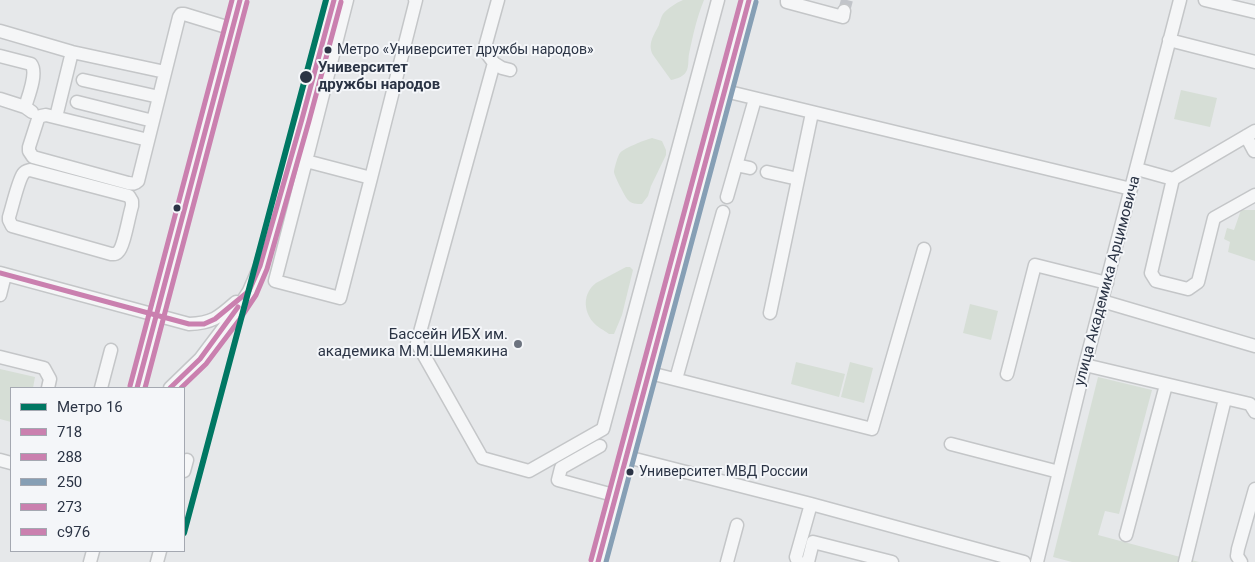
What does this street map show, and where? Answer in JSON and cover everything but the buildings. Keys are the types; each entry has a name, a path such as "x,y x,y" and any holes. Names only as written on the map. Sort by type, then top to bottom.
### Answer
{"street":[{"path":"137,387 240,0"},
{"path":"171,387 200,359 234,314 249,291 260,266 334,0"},
{"path":"347,0 275,281 340,298 415,0"},
{"path":"498,0 485,47 494,63 510,70"},
{"path":"494,63 417,343 482,458 529,471 603,429 718,0"},
{"path":"598,562 628,457 749,0"},
{"path":"788,0 787,2 843,17 844,11"},
{"name":"улица Академика Арцимовича","path":"1037,562 1085,365 1180,0"},
{"path":"1205,0 1255,12"},
{"path":"41,116 38,119 29,147 33,157 134,184 138,180 179,17 181,14 184,14 233,29"},
{"path":"0,31 72,52 166,72"},
{"path":"1170,40 1255,62"},
{"path":"56,117 72,52"},
{"path":"0,56 33,66 34,74 25,107"},
{"path":"83,80 159,97"},
{"path":"725,91 1131,190"},
{"path":"0,99 25,107 41,116 56,117 148,140"},
{"path":"727,197 755,99"},
{"path":"77,102 153,122"},
{"path":"770,313 812,113"},
{"path":"1254,151 1250,134 1173,180 1151,272 1156,282 1188,289 1198,282 1214,218 1255,195"},
{"path":"291,158 371,178"},
{"path":"38,172 42,160"},
{"path":"736,165 750,168"},
{"path":"1137,169 1173,180"},
{"path":"30,170 38,172 129,196 132,206 119,252 110,254 12,226 9,217 22,175 30,170"},
{"path":"767,172 798,179"},
{"path":"676,379 723,212"},
{"path":"650,373 872,430 924,249"},
{"path":"1007,374 1035,266 1107,283"},
{"path":"0,295 2,274 189,324 204,324 215,319 249,291"},
{"path":"1102,302 1255,346"},
{"path":"101,387 111,350"},
{"path":"0,357 44,368 50,379 48,387"},
{"path":"1085,365 1250,404 1255,412"},
{"path":"1126,536 1166,385"},
{"path":"1185,562 1225,398"},
{"path":"951,444 1059,472"},
{"path":"600,446 561,468 558,480 617,496"},
{"path":"628,457 1024,562"},
{"path":"1241,562 1237,556 1238,549 1255,489"},
{"path":"798,562 796,557 811,504"},
{"path":"727,562 738,525"},
{"path":"808,562 814,542 892,562"}],"shaded area":[{"path":"683,0 704,0 694,33 687,70 680,77 671,80 653,55 651,43 663,14"},
{"path":"1181,90 1217,98 1210,127 1174,119"},
{"path":"652,138 662,141 666,155 648,196 642,204 632,203 622,191 614,172 616,162 622,151"},
{"path":"1241,210 1255,210 1255,261 1228,252 1230,242 1224,239 1227,228 1234,230"},
{"path":"626,267 630,267 633,270 622,315 614,334 609,334 593,322 587,312 587,297 596,283"},
{"path":"970,304 998,311 991,340 963,333"},
{"path":"796,362 845,374 839,397 791,384"},
{"path":"850,362 873,368 864,403 841,397"},
{"path":"0,369 35,377 33,387 10,387 10,422 0,419"},
{"path":"1098,377 1152,390 1119,514 1105,511 1098,535 1199,562 1072,562 1053,557"}],"tunnel":[{"path":"844,11 847,0"}],"metro line":[{"name":"16","path":"185,529 326,0"}],"transit line":[{"name":"273","path":"130,386 232,0"},
{"name":"718","path":"137,387 240,0"},
{"name":"718","path":"0,273 189,324 204,324 215,319 249,291 260,266 334,0"},
{"name":"273","path":"591,560 741,0"},
{"name":"288","path":"598,562 749,0"},
{"name":"с976","path":"145,387 247,2"},
{"name":"с976","path":"182,387 206,364 240,319 256,295 267,269 341,2"},
{"name":"250","path":"606,562 756,2"},
{"name":"718","path":"171,387 200,359 238,307"}],"place":[{"name":"Метро «Университет дружбы народов»","path":"328,50"},
{"name":"Университет дружбы народов","path":"306,77"},
{"name":"Бассейн ИБХ им. академика М.М.Шемякина","path":"518,344"},
{"name":"Университет МВД России","path":"630,472"}]}
